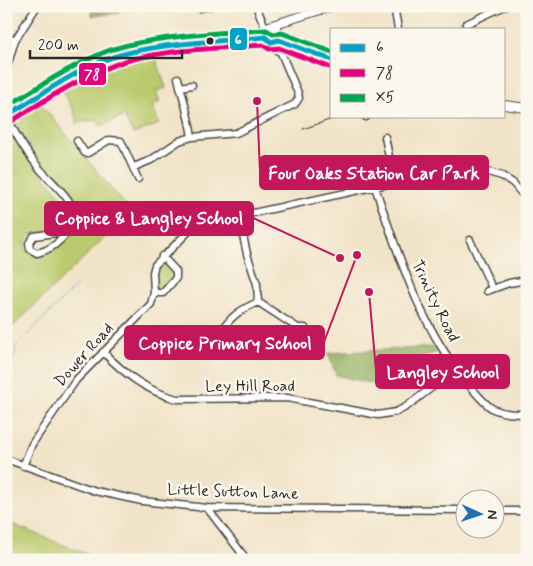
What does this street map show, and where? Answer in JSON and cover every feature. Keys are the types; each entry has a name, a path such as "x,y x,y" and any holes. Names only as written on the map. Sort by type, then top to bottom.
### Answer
{"main road":[{"path":"6,116 74,74 114,57 147,49 272,34 288,21 328,7"},
{"path":"272,34 288,21"},
{"path":"272,34 291,44 330,59"},
{"path":"506,105 527,108"}],"street":[{"path":"6,70 15,40 37,6"},
{"path":"134,167 152,160 179,141 192,137 236,133 295,104 299,98 298,93 272,34 256,6"},
{"path":"394,6 398,28"},
{"path":"466,24 505,6"},
{"path":"6,36 15,40"},
{"path":"178,78 182,99 190,118 192,137"},
{"path":"180,87 192,85"},
{"path":"6,97 16,109"},
{"path":"6,116 29,154 72,206 75,219 72,227 50,249 37,253 30,249 29,244 34,236 62,232 72,227"},
{"path":"77,141 85,152 88,153 109,140 118,139 123,143 138,179"},
{"path":"388,141 396,182"},
{"name":"Dower Road","path":"23,466 32,444 76,380 146,309 154,293 153,272 162,256 196,226 396,182 488,172 508,179 527,200"},
{"name":"Trinity Road","path":"375,186 414,294 440,348 488,406 506,413 527,414"},
{"path":"239,217 247,254 257,284 258,302"},
{"path":"470,240 490,290 527,280"},
{"name":"Dower Road","path":"154,293 162,293 176,278 176,271 162,256"},
{"path":"221,330 240,311 258,302"},
{"path":"258,302 303,331"},
{"name":"Ley Hill Road","path":"103,352 135,381 163,395 176,398 296,399 368,415 387,414 406,407 456,369"},
{"name":"Little Sutton Lane","path":"6,459 74,485 111,495 208,508 456,510"},
{"path":"208,508 247,560"},
{"path":"506,511 527,511"}],"green space":[{"path":"92,6 122,6 118,13 92,16"},
{"path":"154,53 166,88 156,91 160,102 152,105 159,124 133,134 124,116 101,126 97,120 77,123 74,111 61,89 100,68"},
{"path":"39,102 131,212 6,333 6,127 28,158 68,204 72,216 69,223 64,227 29,236 25,245 27,252 39,257 59,246 70,235 79,214 72,196 45,168 15,126 18,115"},
{"path":"162,261 171,269 175,276 163,291 157,288 156,277 156,271"},
{"path":"435,347 438,352 422,359 392,379 375,383 336,375 328,353"},
{"path":"6,522 99,559 99,560 6,560"}],"waterway":[{"path":"6,370 13,362 16,346 77,285"}],"railway":[{"path":"303,129 335,118"}],"transit line":[{"name":"X5","path":"6,107 83,62 110,50 145,41 266,30 273,34 282,33 330,51"},
{"name":"6","path":"6,116 58,84 99,62 150,48 265,37 271,42 279,40 330,59"},
{"name":"78","path":"10,122 87,77 114,65 149,56 263,45 269,49 279,48 329,67"}],"place":[{"name":"Four Oaks Station Car Park","path":"257,101"},
{"name":"Coppice Primary School","path":"357,255"},
{"name":"Coppice & Langley School","path":"340,258"},
{"name":"Langley School","path":"369,292"}]}
